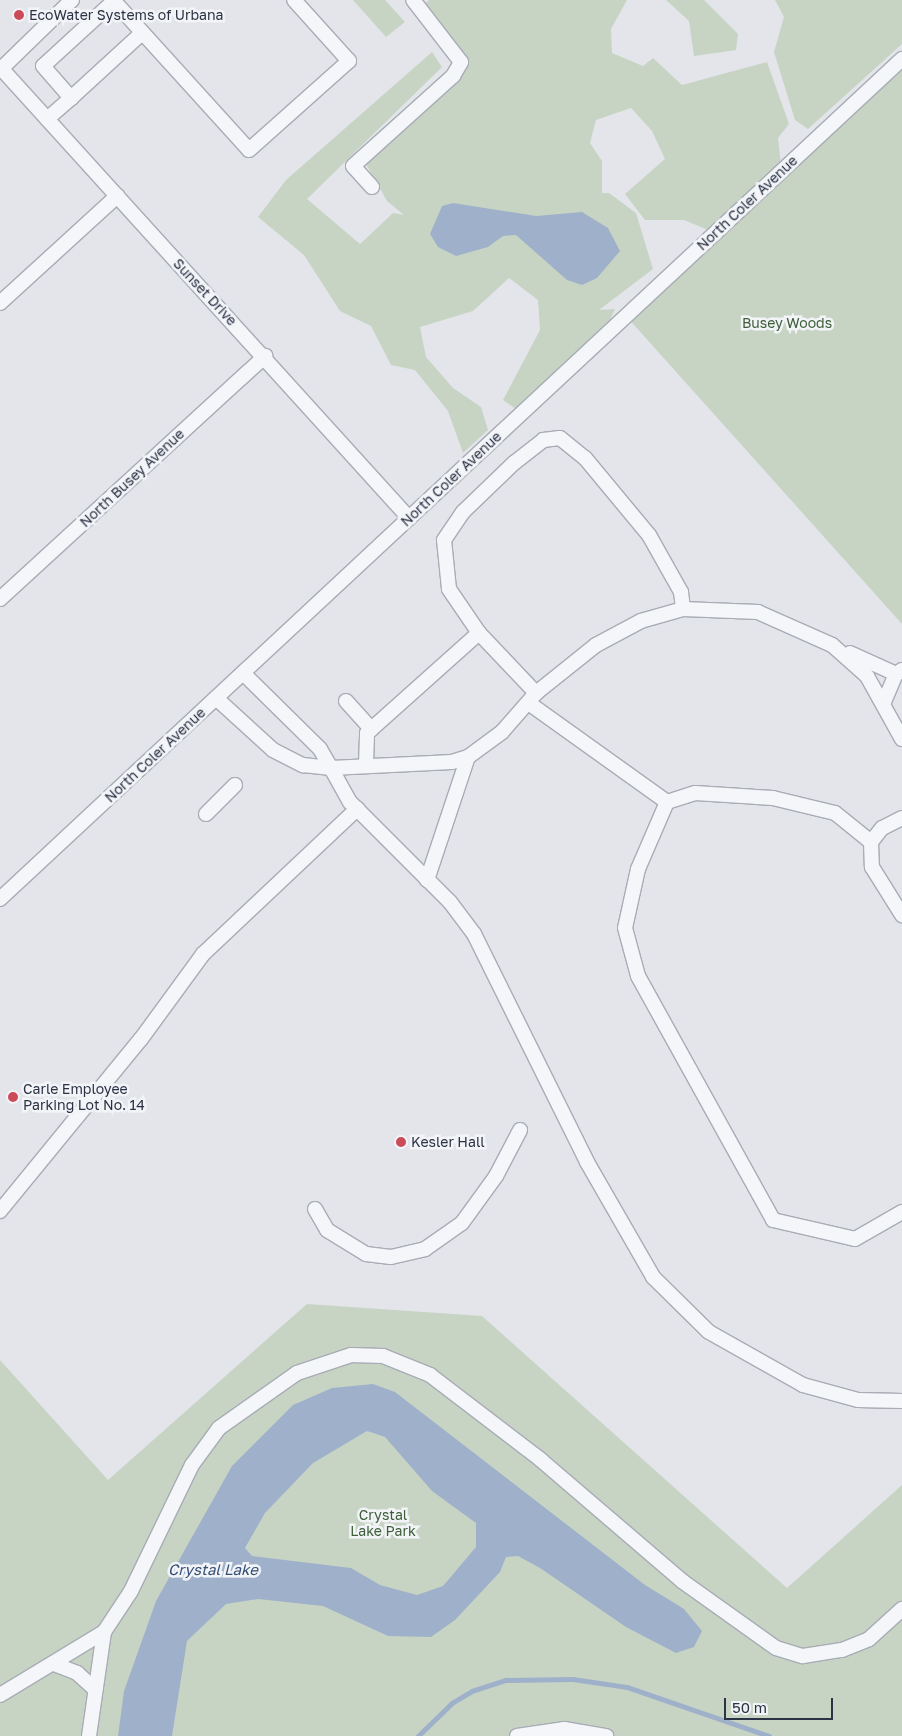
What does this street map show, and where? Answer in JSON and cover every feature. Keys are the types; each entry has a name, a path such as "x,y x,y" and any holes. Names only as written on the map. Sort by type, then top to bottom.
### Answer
{"street":[{"path":"1,68 72,0"},
{"path":"71,98 43,66 113,1 249,150 349,61 294,0"},
{"path":"372,187 353,166 453,76 461,62 413,0"},
{"path":"47,119 142,33"},
{"name":"North Coler Avenue","path":"0,899 902,59"},
{"name":"Sunset Drive","path":"1,68 116,196 265,356 410,518"},
{"path":"0,302 116,196"},
{"name":"North Busey Avenue","path":"0,599 265,356"},
{"path":"667,802 533,698 479,632 449,589 444,540 463,512 514,463 543,440 560,438 585,458 648,535 681,592 683,609"},
{"path":"216,698 273,750 303,765 331,768 366,764 452,762 468,757 502,732 533,698 619,631 683,609 758,612 899,672 884,702"},
{"path":"366,764 367,733 479,632"},
{"path":"832,645 867,676 884,702 902,739"},
{"path":"243,673 320,749 357,809 427,880 474,934 587,1162 653,1277 709,1332 803,1385 858,1400 902,1401"},
{"path":"346,701 371,730"},
{"path":"427,880 468,757"},
{"path":"206,814 235,785"},
{"path":"871,842 834,813 773,798 695,793 667,802 638,869 625,928 638,976 772,1220 855,1239 902,1212"},
{"path":"0,1211 141,1039 203,954 357,809"},
{"path":"902,818 882,828 871,842 872,867 902,915"},
{"path":"316,1209 327,1230 366,1254 390,1257 425,1249 462,1223 496,1176 520,1130"},
{"path":"0,1695 104,1632 131,1591 192,1465 220,1428 296,1373 325,1361 370,1354 405,1363 442,1384 541,1460 682,1581 776,1648 803,1656 842,1650 869,1639 902,1609"},
{"path":"89,1736 104,1632"},
{"path":"54,1664 77,1673 96,1690"},
{"path":"516,1736 564,1729 606,1736"}],"green space":[{"path":"353,0 385,0 405,22 386,37"},
{"path":"429,0 627,0 611,29 612,53 643,66 653,58 682,85 767,62 789,124 778,138 781,165 708,230 684,220 645,220 625,194 665,159 652,131 631,108 596,120 590,143 602,161 602,193 609,193 636,213 653,269 599,310 615,309 608,324 516,409 503,400 540,330 538,300 509,278 473,311 420,327 426,357 453,388 481,407 488,430 463,453 448,411 415,370 391,365 371,326 340,311 304,255 258,217 286,180 432,52 442,67 307,199 360,244 393,213 404,215 387,201 366,164 466,62 461,49 424,5"},
{"path":"666,0 704,0 738,34 736,50 694,56 689,21"},
{"path":"775,0 902,0 902,44 808,129 795,120 774,52 784,17"},
{"name":"Busey Woods","path":"902,59 902,624 626,316"},
{"name":"Crystal Lake Park","path":"307,1304 482,1316 787,1588 902,1485 902,1736 0,1736 0,1360 108,1480"}],"water":[{"path":"453,203 536,216 582,212 608,228 620,251 597,278 582,285 567,280 516,235 503,236 488,247 456,256 438,247 430,234 442,206"},
{"name":"Crystal Lake","path":"373,1384 395,1392 645,1585 684,1609 702,1631 694,1647 676,1653 626,1627 540,1568 518,1556 506,1557 500,1572 455,1620 431,1637 388,1636 323,1606 258,1599 226,1604 187,1641 172,1736 118,1736 124,1691 156,1601 232,1466 293,1405 332,1388","holes":["367,1431 385,1437 432,1491 476,1523 476,1547 443,1586 417,1595 380,1585 351,1568 252,1556 245,1548 265,1513 313,1463"]}],"waterway":[{"path":"418,1736 452,1703 472,1691 506,1680 573,1679 627,1687 769,1736"}],"place":[{"name":"EcoWater Systems of Urbana","path":"19,15"},
{"name":"Carle Employee Parking Lot No. 14","path":"13,1097"},
{"name":"Kesler Hall","path":"401,1142"}]}
